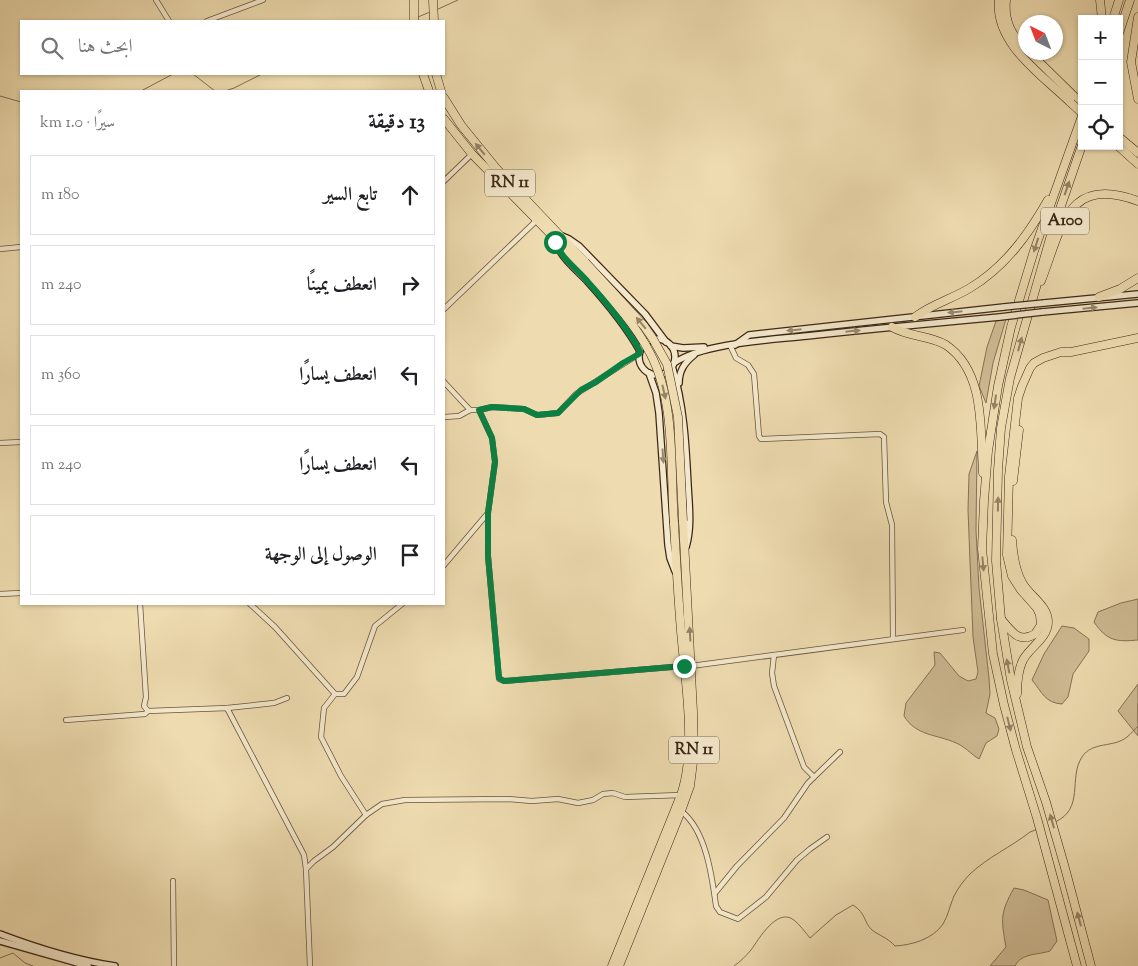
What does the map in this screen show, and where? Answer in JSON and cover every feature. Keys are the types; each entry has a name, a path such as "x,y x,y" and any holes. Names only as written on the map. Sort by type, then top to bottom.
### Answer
{"highway":[{"path":"414,0 414,20"},
{"path":"433,0 434,20"},
{"path":"998,0 1000,25 1007,39 1021,56 1072,100 1078,102"},
{"path":"1006,0 1006,15 1009,28 1018,39"},
{"path":"1100,0 1102,15"},
{"path":"1114,15 1119,0"},
{"path":"1123,21 1130,0"},
{"path":"1138,17 1131,62 1138,98"},
{"path":"1036,60 1078,108"},
{"path":"423,75 429,90"},
{"path":"436,75 441,90"},
{"name":"RN 11","path":"445,100 461,125 496,168 583,264 644,326 667,364 678,417 685,549 688,666 688,752 686,776 681,795 612,966"},
{"name":"RN 11","path":"445,120 472,154 536,220 558,237"},
{"path":"1077,966 1016,750 992,645 982,549 988,450 998,386 1011,327 1044,220 1078,127"},
{"path":"1123,140 1138,153"},
{"path":"915,317 971,287 1002,263 1020,243 1039,214 1072,146"},
{"path":"1080,150 1051,235 1010,378 1001,428 996,561 1005,649 1016,701 1027,747 1046,802 1091,966"},
{"path":"1122,150 1138,164"},
{"name":"A100","path":"1031,300 1038,289 1064,222 1074,206 1087,196 1100,193 1135,200"},
{"path":"1135,200 1138,206"},
{"name":"RN 11","path":"583,264 637,330 651,353 664,392 668,418 677,573 688,666 694,762 690,786 681,811 619,966"},
{"path":"1099,297 1120,289 1138,278"},
{"path":"892,327 904,333 928,338 946,346 960,358 971,375 978,399 984,500"},
{"path":"1016,701 1018,676 1022,661 1043,636 1048,622 1043,607 1029,593 1020,578 1016,568 1012,545 1013,481 1022,398 1027,383 1038,366 1046,361 1071,352 1138,338"},
{"path":"1001,619 1013,634 1020,638 1033,636 1039,630 1041,624 1039,611 1012,576 1007,555 1010,461 1019,393 1028,371 1040,359 1061,352 1071,352"}],"main road":[{"name":"RN 11","path":"640,352 622,324 588,281 560,252 558,237 573,241 579,246 645,314 666,342"},
{"path":"732,345 749,335 1138,294"},
{"path":"673,365 674,353 671,346 659,339 651,340 645,344 640,352 641,366 649,373 660,375 667,372 673,365 700,351 732,345 1138,303"},
{"path":"671,346 713,348"},
{"path":"679,390 679,376 682,368 687,360 700,351"},
{"name":"RN 11","path":"673,365 679,390 686,450 690,519 685,549"},
{"name":"RN 11","path":"649,373 658,403 668,545 670,558 677,573"},
{"path":"0,934 22,943 70,957 115,966"},
{"path":"0,941 88,966"}],"street":[{"path":"156,0 168,20"},
{"path":"210,20 263,0"},
{"path":"445,180 472,154"},
{"path":"445,308 536,220"},
{"path":"0,248 20,247"},
{"path":"732,345 736,358 748,365 754,374 759,436 761,439 880,434 883,436 886,502 892,525 893,639"},
{"path":"445,417 459,416 470,410 492,407 524,409 537,415 558,413 581,390 640,352"},
{"path":"445,383 470,410"},
{"path":"479,410 492,438 495,462 488,513 488,556 498,676 501,680 688,666 963,630"},
{"path":"0,443 20,442"},
{"path":"445,564 488,513"},
{"path":"0,594 20,593"},
{"path":"140,605 146,710"},
{"path":"251,605 275,627 335,694 344,694 357,677 375,626 401,605"},
{"path":"774,655 772,673 774,686 804,768 814,777"},
{"path":"335,694 324,708 321,737 341,776 366,815"},
{"path":"66,720 146,710 227,708 274,703 288,698"},
{"path":"227,708 304,855 310,966"},
{"path":"715,893 737,866 784,818 804,788 840,752"},
{"path":"306,869 333,847 366,815 382,804 406,800 508,799 532,801 558,799 578,803 593,800 603,794 613,793 624,797 681,795"},
{"path":"681,811 691,820 707,856 716,906 720,912 738,919 766,897 797,860 827,837"},
{"path":"173,881 174,966"}],"shaded area":[{"path":"1006,319 993,363 986,403 979,386 987,347 996,321"},
{"path":"977,451 976,530 979,588 990,694 986,713 995,718 999,729 997,736 986,743 979,759 959,744 920,731 909,723 904,716 906,703 935,665 934,652 940,653 959,676 968,681 976,679 978,672 973,637 968,510 969,474"},
{"path":"1138,599 1138,640 1124,641 1108,637 1094,622 1098,612"},
{"path":"1062,626 1074,628 1089,639 1089,651 1073,674 1068,697 1062,704 1048,699 1032,680 1044,654"},
{"path":"1138,684 1138,736 1118,711"},
{"path":"1014,888 1048,900 1057,941 1050,951 1030,955 1021,959 1015,966 990,966 1006,947 1003,916 1006,904"}],"waterway":[{"path":"436,10 458,0"},
{"path":"418,17 430,12"},
{"path":"143,90 171,75"},
{"path":"194,75 214,90"},
{"path":"228,90 260,75"},
{"path":"0,96 20,102"},
{"path":"1138,704 1138,723"},
{"path":"1055,822 1070,809 1073,801 1078,765 1086,752 1097,747 1116,743 1128,736 1138,726"},
{"path":"734,966 741,961 775,921 788,917 794,920 810,938 836,915 853,905 860,911 872,930 895,946 922,940 934,934 943,924 956,893 970,874 992,857 1030,832 1038,829"},
{"path":"0,958 13,953 25,963 33,966"}],"route":[{"path":"555,242 560,252 588,281 622,324 640,351 639,354 581,390 558,413 537,415 524,409 492,407 479,410 492,438 495,462 488,513 488,556 499,678 504,681 684,666"}]}
